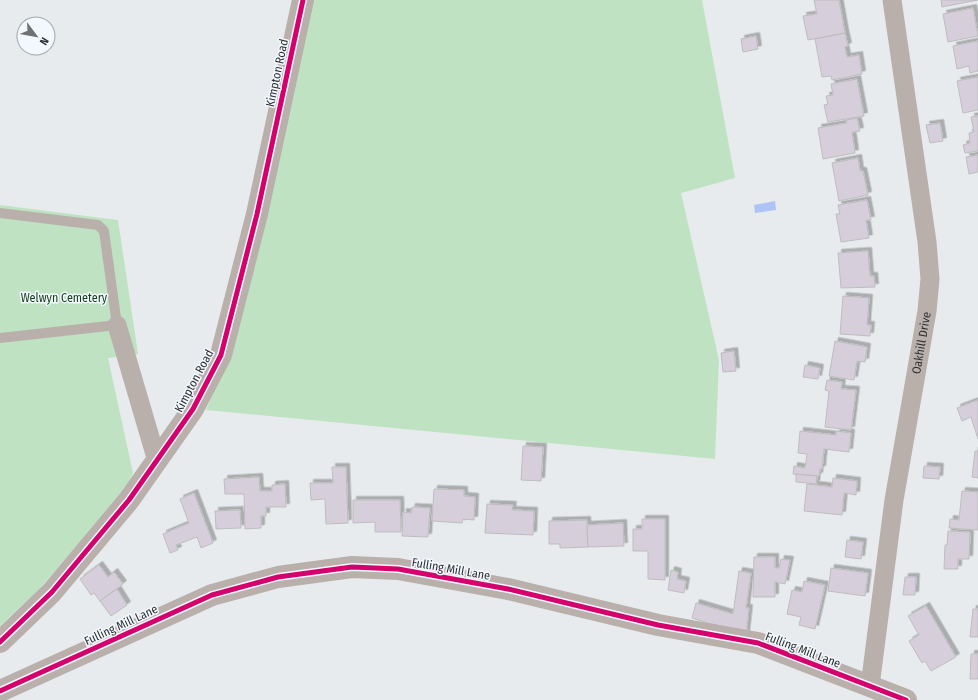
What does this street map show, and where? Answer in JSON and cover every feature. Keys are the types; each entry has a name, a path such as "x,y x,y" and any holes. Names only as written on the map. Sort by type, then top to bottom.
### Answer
{"street":[{"name":"Kimpton Road","path":"0,642 52,592 129,500 193,409 221,355 257,214 303,0"},
{"name":"Oakhill Drive","path":"870,686 894,500 927,311 930,279 927,242 892,0"},
{"path":"118,325 157,461"},
{"name":"Fulling Mill Lane","path":"0,691 212,595 278,577 352,567 398,569 508,589 658,625 758,643 906,700"}],"lane":[{"path":"0,213 98,225 104,231 118,325 0,338"}],"green space":[{"path":"308,0 702,0 735,178 681,193 719,360 715,459 206,410 226,362"},
{"name":"Welwyn Cemetery","path":"0,205 118,220 138,354 108,358 133,473 124,493 40,588 0,626"}],"water":[{"path":"775,201 776,210 755,213 754,205"}],"building":[{"path":"814,0 839,0 845,33 808,40 803,16 817,14"},
{"path":"941,0 978,0 942,7"},
{"path":"973,8 978,36 948,42 943,14"},
{"path":"845,33 848,46 845,47 847,57 859,55 862,74 832,80 831,76 822,77 815,39"},
{"path":"756,36 758,49 743,52 741,39"},
{"path":"978,41 978,71 970,73 969,66 957,69 953,46"},
{"path":"978,77 978,110 963,113 957,81"},
{"path":"857,79 864,116 828,122 824,105 828,104 826,96 833,95 831,84"},
{"path":"978,116 978,151 965,153 963,145 970,143 969,133 974,132 971,117"},
{"path":"857,118 860,131 852,132 855,153 823,159 818,128 847,123 846,120"},
{"path":"940,123 943,141 930,143 926,125"},
{"path":"978,155 978,172 969,174 966,157"},
{"path":"858,158 860,171 863,171 868,195 839,201 832,163"},
{"path":"867,200 871,220 866,220 869,238 841,242 836,214 840,214 838,205"},
{"path":"868,251 870,276 874,276 875,287 841,288 838,253"},
{"path":"843,296 869,298 867,325 871,325 870,336 840,334"},
{"path":"835,341 867,347 865,362 857,361 854,380 829,376"},
{"path":"734,351 736,371 723,372 721,353"},
{"path":"805,365 820,368 818,379 803,377"},
{"path":"827,380 842,382 841,389 856,390 851,430 825,427 829,391 825,390"},
{"path":"978,400 978,439 971,417 962,421 957,408"},
{"path":"800,431 836,435 836,431 851,433 849,452 824,449 822,469 820,469 819,476 793,474 794,466 805,468 807,454 798,453"},
{"path":"523,446 543,447 541,481 521,480"},
{"path":"975,451 978,451 978,478 972,477"},
{"path":"924,466 940,467 939,479 923,478"},
{"path":"332,467 346,467 348,523 326,524 325,499 311,500 310,483 333,483"},
{"path":"796,474 817,476 816,484 796,482"},
{"path":"259,477 260,491 272,491 272,485 285,484 286,507 266,507 266,516 261,516 261,528 245,529 244,494 225,494 224,479"},
{"path":"833,478 857,481 856,495 844,493 842,515 804,511 807,484 832,487"},
{"path":"434,489 464,490 464,496 475,497 474,520 463,519 462,523 432,521"},
{"path":"962,491 978,492 978,530 949,528 950,519 959,520"},
{"path":"194,493 213,543 201,548 197,537 176,545 178,550 170,553 163,534 189,523 180,499"},
{"path":"353,500 400,500 401,532 375,532 375,522 353,523"},
{"path":"487,504 513,505 512,510 534,511 533,535 485,533"},
{"path":"412,507 430,508 428,537 402,536 403,512 411,513"},
{"path":"240,510 241,528 216,529 215,511"},
{"path":"642,519 665,519 665,580 648,579 648,551 633,551 633,529 642,529"},
{"path":"587,520 588,547 560,548 560,544 549,544 549,521"},
{"path":"623,523 624,546 588,547 587,525"},
{"path":"948,531 970,532 969,559 958,559 958,569 944,569 945,545 947,545"},
{"path":"847,540 863,542 861,559 845,557"},
{"path":"754,557 775,557 775,568 779,568 781,559 790,560 785,584 775,582 775,597 753,597"},
{"path":"99,565 108,577 114,572 123,584 100,601 94,593 91,595 80,579"},
{"path":"831,568 868,573 865,596 828,591"},
{"path":"671,570 678,572 677,579 686,581 684,593 668,590"},
{"path":"739,571 751,573 746,608 749,608 746,635 692,618 696,603 733,614"},
{"path":"905,577 916,577 915,595 903,595"},
{"path":"804,581 825,585 815,629 799,625 801,617 787,614 792,590 802,592"},
{"path":"117,589 127,605 111,616 100,601"},
{"path":"926,606 956,657 931,671 925,661 922,663 909,641 919,635 908,616"},
{"path":"973,609 978,609 978,637 970,637"},
{"path":"971,654 978,654 978,679 970,679"}],"cycle path":[{"path":"0,642 52,592 129,500 193,409 221,355 257,214 303,0"},
{"path":"0,691 212,595 278,577 352,567 398,569 508,589 658,625 758,643 906,700"}]}
